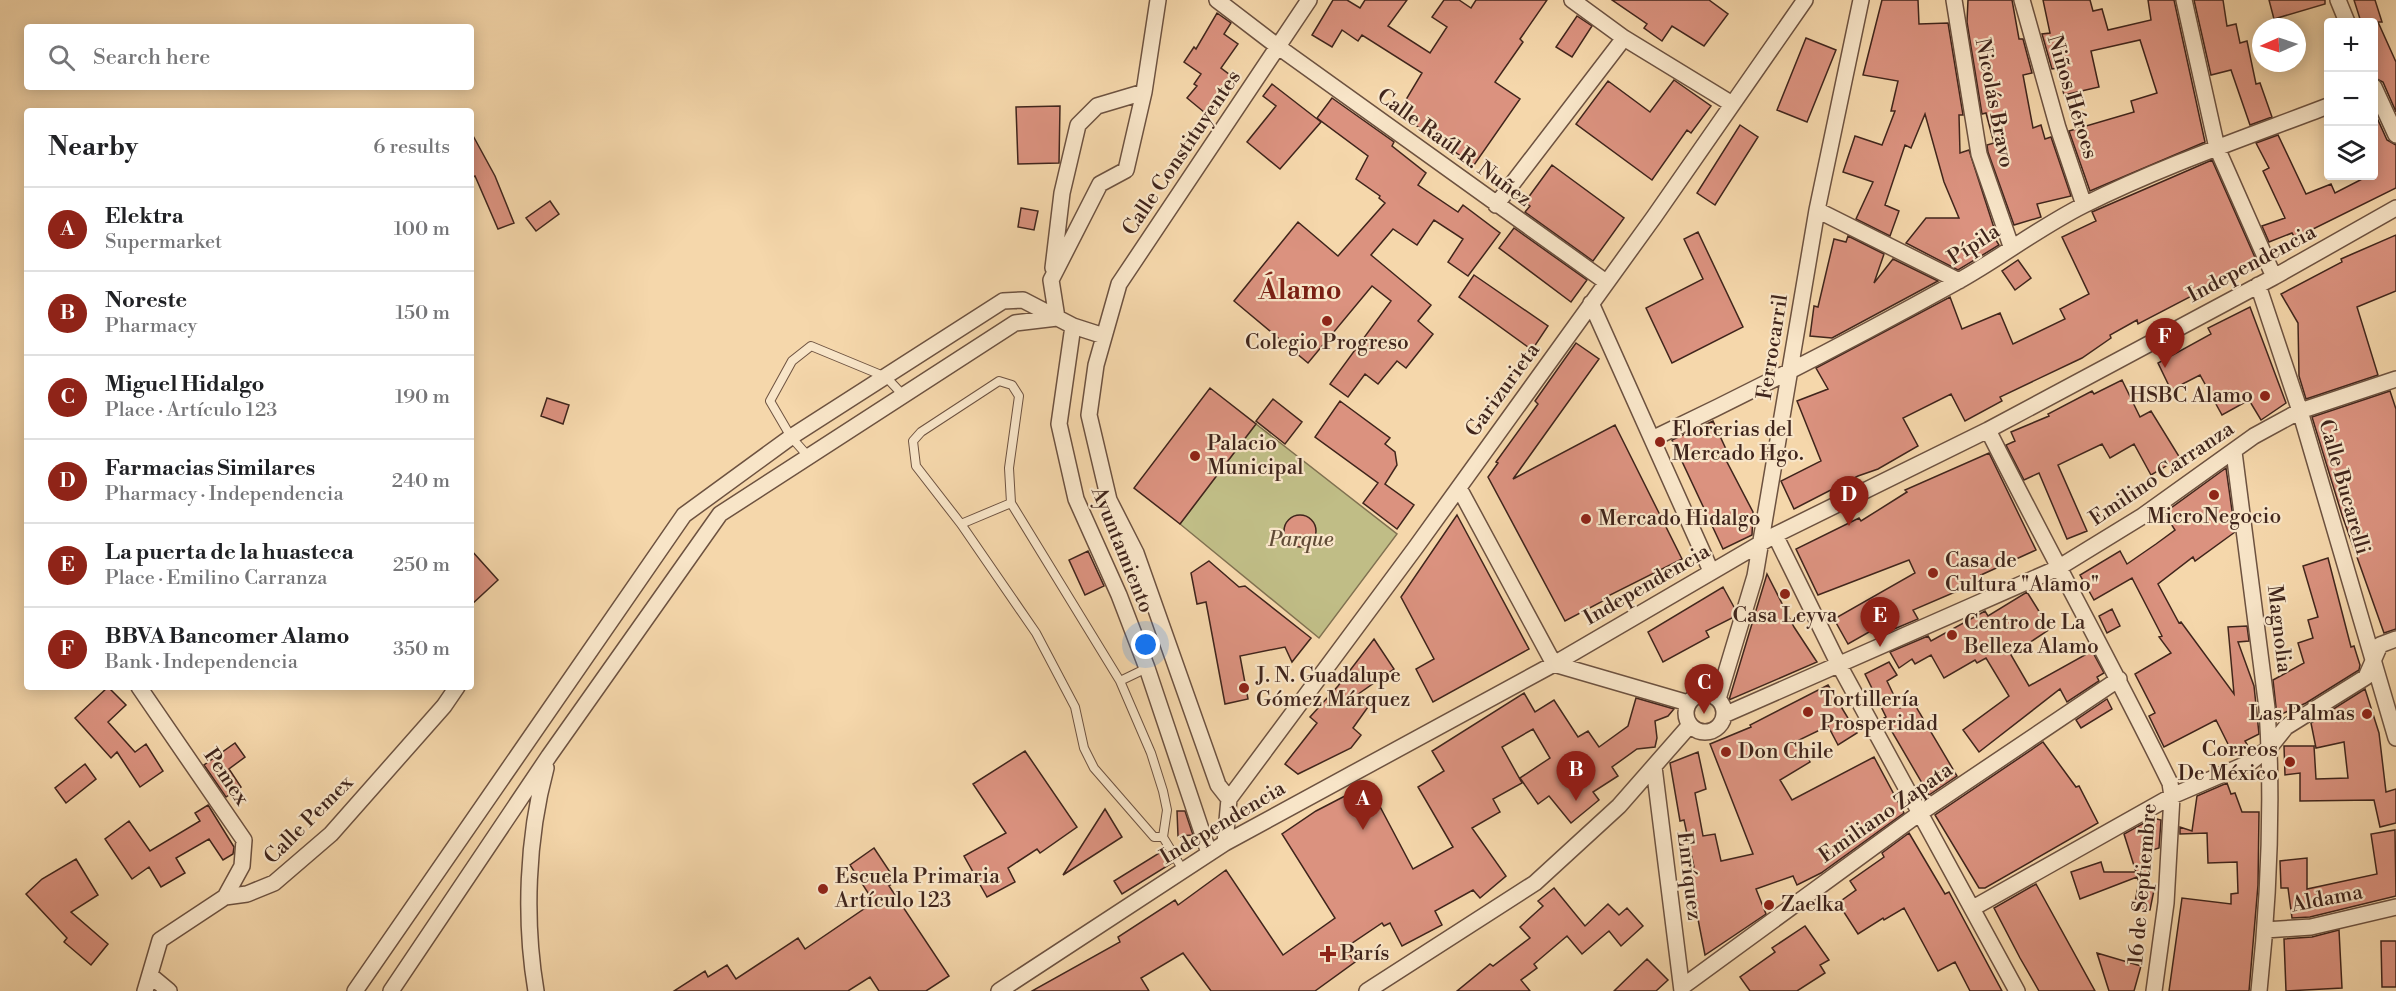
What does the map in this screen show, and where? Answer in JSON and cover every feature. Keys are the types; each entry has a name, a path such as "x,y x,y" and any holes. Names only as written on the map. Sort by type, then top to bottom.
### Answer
{"street":[{"path":"1051,280 1100,184 1126,170 1144,92 1158,0"},
{"name":"Calle Raúl R. Nuñez","path":"1217,0 1496,205 1606,282"},
{"name":"Calle Constituyentes","path":"1104,336 1119,285 1309,0"},
{"path":"1572,0 1624,38 1732,104"},
{"name":"Garizurieta","path":"1228,799 1459,488 1805,0"},
{"name":"Ferrocarril","path":"1718,699 1768,539 1790,373 1817,210 1861,0"},
{"name":"Nicolás Bravo","path":"1954,0 1979,154 2011,246"},
{"name":"Niños Héroes","path":"2022,0 2058,128 2084,205"},
{"path":"2184,0 2217,148 2274,277"},
{"path":"2338,0 2345,18"},
{"path":"1496,205 1624,38"},
{"path":"1057,318 1051,280 1062,193 1078,125 1097,106 1144,92"},
{"path":"2378,97 2396,135"},
{"name":"Pípila","path":"1652,439 1790,373 1959,281 2011,246 2084,205 2217,148 2324,108"},
{"name":"Independencia","path":"999,991 1225,843 1554,664 1768,539 1988,430 2274,277 2396,208"},
{"path":"1817,210 1959,281"},
{"name":"Calle Bucarelli","path":"2258,285 2300,411 2396,738"},
{"path":"355,991 684,515 791,437 1003,301 1023,300 1073,326 1104,336"},
{"path":"1591,303 1711,571"},
{"path":"391,991 549,756 720,514 902,394 1015,323 1057,318"},
{"name":"Ayuntamiento","path":"1073,326 1059,424 1076,499 1119,595 1147,668 1209,853"},
{"name":"Ayuntamiento","path":"1104,336 1096,365 1089,415 1103,479 1109,500 1136,553 1218,784 1228,799"},
{"name":"Emilino Carranza","path":"1724,715 2058,568 2140,517 2234,453 2254,436 2300,411 2396,379"},
{"name":"16 de Septiembre","path":"1988,430 2058,568 2119,679 2170,783 2172,796 2166,903 2154,991"},
{"name":"Magnolia","path":"2234,453 2270,747 2265,930 2259,991"},
{"path":"1459,488 1554,664 1688,703"},
{"path":"1768,539 2017,991"},
{"path":"1972,908 2172,796 2251,762 2270,747 2286,727 2366,677 2380,645 2396,639"},
{"name":"Emiliano Zapata","path":"1682,989 1920,813 2119,679"},
{"name":"Pemex","path":"141,690 244,840 242,866 225,897"},
{"name":"Calle Pemex","path":"151,976 160,940 225,897 247,894 274,883 330,834 444,706 455,690"},
{"path":"1708,694 1718,699 1724,715 1719,725 1710,731 1699,731 1690,725 1686,718 1688,703 1696,696 1708,694"},
{"path":"1367,991 1535,883 1619,806 1690,725"},
{"path":"536,991 530,954 531,861 542,783 549,756"},
{"name":"Enríquez","path":"1654,767 1682,989"},
{"path":"1225,843 1228,799"},
{"name":"Aldama","path":"2265,930 2311,927 2396,907"},
{"path":"145,991 151,976 169,991"}],"lane":[{"path":"808,456 791,437 770,401 792,361 811,346 886,377 902,394"},
{"path":"1162,837 1154,837 1094,768 1084,748 1075,707 1036,633 961,524 916,466 913,441 921,432 999,381 1012,385 1019,396 1009,468 1011,503 1120,681 1151,753 1163,791 1167,810 1162,837 1183,870"},
{"path":"961,524 1011,503"},
{"path":"1120,681 1147,668"}],"green space":[{"name":"Parque","path":"1256,424 1397,534 1319,638 1180,524"}],"building":[{"path":"1333,0 1347,0 1360,8 1365,0 1407,0 1388,26 1430,53 1447,27 1432,17 1444,0 1459,0 1471,8 1476,0 1547,0 1520,39 1523,42 1495,82 1520,99 1474,165 1398,113 1422,73 1362,35 1358,41 1342,30 1332,47 1312,35"},
{"path":"1612,0 1709,0 1728,14 1704,46 1672,26 1662,41 1644,28 1647,24"},
{"path":"1882,0 1918,0 1919,24 1948,23 1963,115 1959,115 1960,153 1969,150 1995,231 1991,232 1999,245 1958,270 1906,243 1926,218 1959,218 1944,182 1925,114 1911,148 1905,145 1885,205 1899,211 1890,236 1856,219 1873,182 1843,172 1855,136 1882,145 1895,111 1891,111 1898,81 1863,75"},
{"path":"1968,0 2012,0 2019,39 2023,39 2032,73 2023,75 2033,128 2041,125 2045,139 2051,137 2071,196 2037,204 2041,217 2014,225 1988,152 1987,145 1994,143 1986,113 1982,114 1967,22"},
{"path":"2043,0 2090,0 2093,11 2102,9 2108,30 2151,20 2148,0 2174,0 2205,142 2090,191 2069,131 2134,112 2131,101 2157,93 2140,40 2091,51 2099,87 2064,95 2058,68 2052,69 2042,34 2050,33"},
{"path":"2194,0 2223,0 2227,26 2236,24 2240,43 2247,41 2252,72 2256,84 2260,83 2272,117 2250,125 2231,70 2211,75"},
{"path":"2269,0 2325,0 2325,4 2274,18"},
{"path":"2354,0 2375,0 2382,22 2378,22 2378,18 2360,18"},
{"path":"1217,13 1231,23 1224,34 1238,44 1221,68 1238,81 1210,117 1187,98 1197,86 1194,84 1201,74 1184,62 1194,47 1196,49"},
{"path":"1577,16 1592,26 1572,57 1556,47"},
{"path":"2378,22 2396,62 2396,112 2383,82 2378,80"},
{"path":"1806,38 1836,50 1807,122 1777,110"},
{"path":"1674,80 1711,106 1691,133 1687,130 1652,180 1576,124 1608,81 1650,112"},
{"path":"1272,84 1321,122 1280,169 1247,142 1276,106 1263,96"},
{"path":"1332,98 1394,142 1392,146 1426,173 1418,185 1458,212 1463,205 1500,233 1468,276 1448,262 1463,239 1434,220 1417,245 1393,229 1371,255 1431,305 1418,321 1433,334 1406,368 1397,361 1378,384 1365,374 1348,397 1330,384 1391,301 1372,286 1308,363 1234,301 1298,222 1338,256 1385,203 1379,198 1380,196 1356,179 1368,156 1317,118"},
{"path":"1060,106 1059,163 1018,164 1016,107"},
{"path":"2378,120 2387,140 2396,145 2396,188 2295,238 2292,233 2269,242 2262,226 2285,218 2263,171 2269,168 2256,143 2278,135 2306,194 2331,184 2335,193 2360,180 2378,180"},
{"path":"1740,125 1758,137 1715,205 1697,193"},
{"path":"474,138 495,176 514,223 498,229 475,176"},
{"path":"2212,160 2257,262 2138,324 2137,320 2110,335 2111,338 2082,358 2000,397 2002,401 1965,421 1951,394 1903,418 1918,446 1878,469 1858,476 1794,509 1781,481 1821,461 1797,401 1828,389 1816,368 1950,297 1962,329 2000,313 2013,344 2065,319 2060,309 2089,294 2062,237 2096,221 2092,212"},
{"path":"1552,165 1624,218 1593,261 1525,212 1530,206 1525,202"},
{"path":"550,201 559,214 536,231 526,218"},
{"path":"1021,208 1038,211 1034,230 1018,227"},
{"path":"1514,228 1587,280 1571,302 1499,248"},
{"path":"1698,232 1743,327 1672,363 1646,308 1703,279 1684,239"},
{"path":"2396,235 2396,291 2357,307 2378,375 2306,399 2299,376 2298,323 2281,294 2342,262 2341,259"},
{"path":"1848,236 1884,254 1874,283 1893,259 1938,281 1832,338 1810,336 1814,306 1818,307 1834,239 1846,242"},
{"path":"2018,260 2031,278 2015,290 2002,271"},
{"path":"1474,275 1548,326 1532,350 1459,297"},
{"path":"2250,307 2286,403 2261,420 2249,400 2222,415 2200,375 2171,390 2158,363 2211,334 2208,328"},
{"name":"Mercado Hidalgo","path":"1576,343 1599,359 1513,479 1615,425 1682,559 1602,599 1603,601 1565,621 1488,477 1498,463 1496,462 1538,404 1535,401"},
{"path":"2122,380 2140,417 2151,411 2180,458 2151,475 2134,444 2110,458 2102,444 2058,465 2087,531 2067,539 2039,473 2024,480 2006,445 2015,441 2011,432 2049,416 2048,414 2092,391 2094,394"},
{"name":"Palacio Municipal","path":"1210,388 1256,424 1180,524 1134,488"},
{"path":"2390,391 2396,409 2396,629 2384,633 2342,515 2312,417"},
{"path":"547,398 569,405 563,424 541,416"},
{"path":"1273,399 1302,422 1285,444 1256,421"},
{"path":"1340,401 1390,438 1385,444 1395,452 1397,465 1385,484 1414,505 1397,529 1363,503 1378,483 1315,437"},
{"path":"1713,421 1731,460 1727,462 1753,512 1752,535 1723,549 1672,440"},
{"path":"1989,453 2036,550 1981,575 1983,580 1913,610 1918,619 1880,635 1876,628 1848,644 1834,619 1915,573 1909,560 1818,595 1796,549 1859,518 1861,521 1907,492 1905,490"},
{"path":"2226,468 2235,532 2195,561 2193,557 2158,584 2179,623 2181,622 2234,694 2228,627 2247,626 2249,641 2238,642 2254,686 2259,734 2245,741 2248,746 2233,754 2216,720 2164,747 2149,716 2155,713 2135,674 2171,653 2159,637 2162,636 2132,578 2094,600 2080,575 2120,551 2127,564 2156,544 2175,530 2164,513"},
{"path":"1300,515 1311,520 1316,531 1311,542 1300,547 1289,542 1284,531 1289,520"},
{"path":"1457,515 1529,649 1433,702 1416,669 1434,659 1401,597"},
{"path":"1088,551 1104,586 1085,595 1069,560"},
{"path":"474,553 498,580 474,602"},
{"path":"2328,558 2351,647 2354,646 2360,665 2359,670 2306,703 2277,716 2273,680 2304,663 2298,643 2313,638 2308,620 2318,617 2303,566"},
{"name":"J. N. Guadalupe Gómez Márquez","path":"1209,561 1239,587 1245,586 1311,638 1292,662 1285,647 1240,656 1248,699 1225,704 1206,602 1197,604 1191,573"},
{"path":"1767,574 1794,627 1817,662 1729,700"},
{"path":"1723,587 1735,609 1732,618 1706,631 1709,637 1663,662 1648,632"},
{"path":"2027,592 2050,629 2011,655 2029,686 2092,651 2104,673 2097,677 2099,681 2067,702 2060,689 1979,752 1963,730 2009,696 1986,658 1977,663 1975,660 1944,678 1931,655 1915,664 1912,659 1899,668 1890,652 1928,636 1931,641 1985,611 1988,616"},
{"path":"2112,609 2120,626 2107,633 2099,616"},
{"path":"1374,639 1394,669 1354,697 1368,707 1353,728 1361,735 1351,748 1298,774 1285,764 1317,723 1310,717 1338,686"},
{"path":"1889,662 1897,675 1887,681 1900,708 1909,703 1912,707 1915,705 1957,776 1929,795 1884,718 1886,717 1865,674"},
{"path":"1828,685 1857,733 1838,745 1828,726 1799,740 1810,762 1780,780 1792,800 1874,757 1904,813 1821,873 1797,885 1793,876 1756,889 1766,914 1705,955 1688,868 1694,867 1684,820 1680,821 1670,763 1698,752 1706,789 1695,793 1703,836 1715,834 1721,861 1753,854 1710,744 1751,727 1750,725"},
{"path":"2365,689 2379,733 2386,792 2396,789 2396,823 2380,827 2374,800 2300,801 2300,773 2285,775 2284,746 2314,746 2316,779 2348,778 2344,742 2316,748 2311,723"},
{"path":"105,690 111,690 126,705 108,722 135,752 146,744 163,771 140,787 117,752 111,758 75,718"},
{"path":"1524,693 1535,712 1554,700 1578,737 1588,731 1599,747 1628,726 1636,698 1674,709 1668,716 1655,721 1657,738 1655,747 1637,749 1612,767 1618,776 1593,792 1599,800 1571,823 1549,796 1538,804 1520,778 1550,758 1533,729 1502,747 1522,783 1493,799 1500,812 1472,828 1506,876 1480,898 1473,890 1435,911 1442,925 1402,946 1390,923 1384,926 1382,923 1345,948 1355,962 1315,991 1211,991 1183,953 1141,978 1149,991 1032,991 1120,942 1118,937 1175,900 1178,905 1226,870 1283,955 1335,918 1282,834 1316,811 1368,784 1413,869 1453,847 1418,787 1444,771 1432,751"},
{"path":"2107,699 2112,709 2081,728 2076,720"},
{"path":"2043,742 2076,787 2079,786 2098,823 1985,888 1979,888 1935,815"},
{"path":"235,743 245,757 229,769 241,787 226,797 204,765"},
{"path":"1025,751 1077,827 1040,853 1037,849 1008,868 1015,882 987,897 964,856 1006,833 973,784"},
{"path":"85,764 96,779 66,803 55,788"},
{"path":"2227,783 2231,794 2235,793 2242,812 2259,812 2258,885 2249,991 2169,991 2182,898 2231,904 2231,894 2238,893 2237,862 2208,863 2207,833 2180,834 2180,827 2192,831 2197,796"},
{"path":"208,805 234,847 233,854 223,860 209,839 176,858 185,873 161,887 149,867 132,879 105,839 129,821 150,851 200,821 195,813"},
{"path":"1105,809 1122,837 1063,875"},
{"path":"1177,811 1185,811 1193,835 1178,836"},
{"path":"2153,818 2161,820 2159,848 2149,851 2148,889 2154,890 2150,910 2134,907 2138,887 2141,887 2137,877 2080,899 2071,872 2101,862 2104,872 2136,872 2124,834"},
{"path":"2395,830 2396,896 2310,917 2292,918 2288,888 2281,888 2280,861 2307,858 2307,889 2377,874 2371,834"},
{"path":"1909,833 1945,894 1949,892 2002,991 1970,991 1955,962 1938,971 1904,908 1858,934 1838,903 1856,890 1850,881 1884,857 1882,853"},
{"path":"874,848 896,881 889,886 949,976 926,991 879,991 870,977 848,991 674,991 705,971 708,977 727,965 736,979 798,938 805,949 874,902 850,865"},
{"path":"1164,850 1172,863 1122,894 1114,881"},
{"path":"76,859 98,895 71,912 108,944 91,965 64,942 67,938 26,894 42,879"},
{"path":"2036,884 2095,991 2039,991 2020,958 1994,908"},
{"path":"1554,888 1585,926 1608,904 1619,915 1627,908 1643,926 1621,946 1609,931 1582,954 1567,936 1534,964 1537,968 1521,980 1530,991 1457,991 1490,964 1493,966 1530,938 1520,927 1543,906 1538,901"},
{"path":"1805,926 1829,960 1820,965 1825,973 1797,991 1750,991 1740,977 1775,952 1772,948"},
{"path":"2339,930 2342,988 2286,991 2284,939 2312,937"},
{"path":"2381,941 2396,941 2396,987 2382,987"},
{"path":"2097,953 2141,966 2134,991 2109,991"},
{"path":"1647,959 1668,980 1656,991 1614,991"}],"place":[{"name":"Colegio Progreso","path":"1327,321"},
{"name":"BBVA Bancomer Alamo","path":"2165,368"},
{"name":"HSBC Alamo","path":"2265,396"},
{"name":"Florerias del Mercado Hgo.","path":"1660,442"},
{"name":"Palacio Municipal","path":"1195,456"},
{"name":"MicroNegocio","path":"2214,495"},
{"name":"Mercado Hidalgo","path":"1586,519"},
{"name":"Farmacias Similares","path":"1849,526"},
{"name":"Casa de Cultura \"Alamo\"","path":"1933,573"},
{"name":"Casa Leyva","path":"1785,594"},
{"name":"Centro de La Belleza Alamo","path":"1952,635"},
{"name":"La puerta de la huasteca","path":"1880,647"},
{"name":"J. N. Guadalupe Gómez Márquez","path":"1244,688"},
{"name":"Tortillería Prosperidad","path":"1808,712"},
{"name":"Miguel Hidalgo","path":"1704,714"},
{"name":"Las Palmas","path":"2367,714"},
{"name":"Don Chile","path":"1726,752"},
{"name":"Correos De México","path":"2290,762"},
{"name":"Noreste","path":"1576,801"},
{"name":"Elektra","path":"1363,830"},
{"name":"Escuela Primaria Artículo 123","path":"823,889"},
{"name":"Zaelka","path":"1769,905"},
{"name":"París","path":"1328,954"}],"district":[{"name":"Álamo","path":"1300,291"}]}
